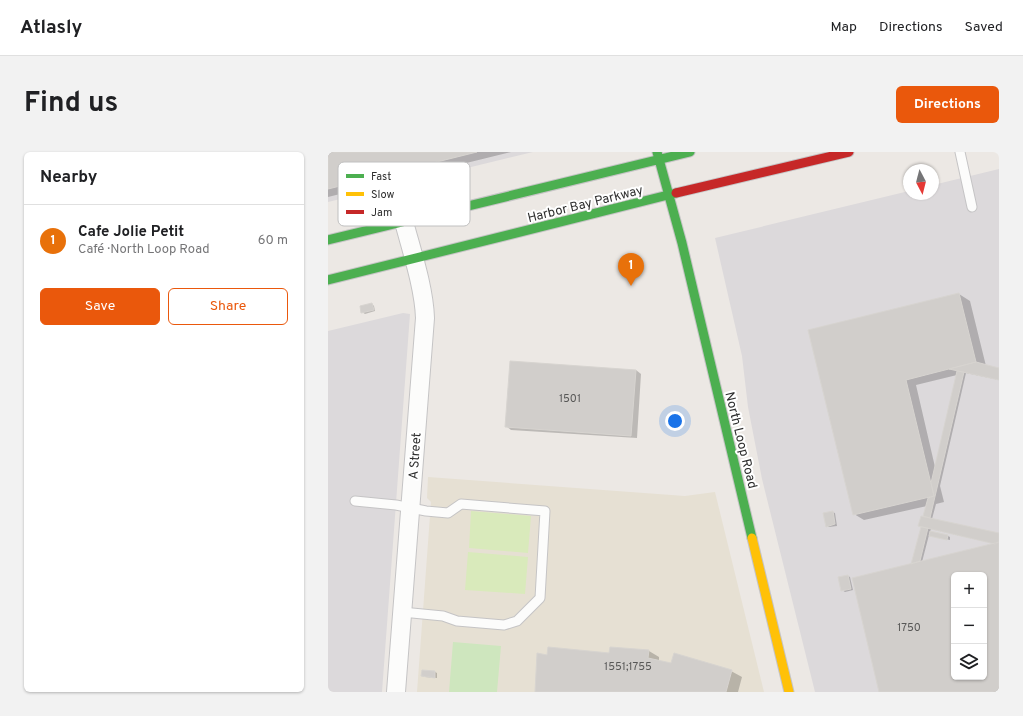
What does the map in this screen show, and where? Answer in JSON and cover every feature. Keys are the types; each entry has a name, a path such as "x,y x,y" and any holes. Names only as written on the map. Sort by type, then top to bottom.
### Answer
{"main road":[{"name":"Harbor Bay Parkway","path":"470,205 658,156 690,152"},
{"name":"Harbor Bay Parkway","path":"328,280 849,152"},
{"name":"North Loop Road","path":"658,156 682,243 789,692"},
{"name":"Harbor Bay Parkway","path":"328,240 387,226"}],"street":[{"name":"A Street","path":"396,692 425,318 425,306 405,226"}],"lane":[{"path":"960,152 972,207"},
{"path":"355,501 396,505 426,511 448,513 461,504 545,511 540,598 517,621 504,625 457,621 443,616 402,612"}],"shaded area":[{"path":"328,152 533,152 470,167 470,162 338,162 338,200 328,202"},
{"path":"999,169 999,692 815,692 762,479 748,407 742,356 715,238 903,192 903,200 939,200 939,184"},
{"path":"403,313 410,314 382,692 328,692 328,331"},
{"path":"428,477 685,496 715,492 764,692 417,692 431,502 427,498"}],"green space":[{"path":"471,511 531,516 528,553 469,548"},
{"path":"468,552 528,557 525,594 465,590"},
{"path":"453,642 501,646 497,692 449,692"}],"building":[{"path":"328,152 477,152 437,162 338,162 338,187 328,189"},
{"path":"959,293 976,362 906,380 934,496 853,515 808,330"},
{"path":"372,303 374,310 361,313 360,306"},
{"path":"510,361 636,370 631,436 505,427"},
{"path":"976,362 999,368 999,380 949,369"},
{"path":"957,371 964,372 930,518 923,516 928,498 934,496 931,483"},
{"path":"833,511 835,524 826,527 823,513"},
{"path":"921,516 999,533 999,542 995,544 918,526"},
{"path":"921,527 928,528 920,561 911,564"},
{"path":"930,531 948,535 947,540 929,536"},
{"path":"999,542 999,692 879,692 852,578"},
{"path":"848,575 851,589 841,591 838,577"},
{"path":"548,647 609,653 610,647 649,650 648,658 671,663 674,653 732,670 726,692 535,692 537,653 547,655"},
{"path":"422,670 435,671 435,678 421,676"}],"traffic: fast":[{"path":"657,152 682,243 752,538"},
{"path":"470,205 690,152"},
{"path":"328,280 676,193"},
{"path":"328,240 386,226"}],"traffic: slow":[{"path":"752,538 789,692"}],"traffic: jam":[{"path":"676,193 849,152"}],"place":[{"name":"Cafe Jolie Petit","path":"631,286"}]}
